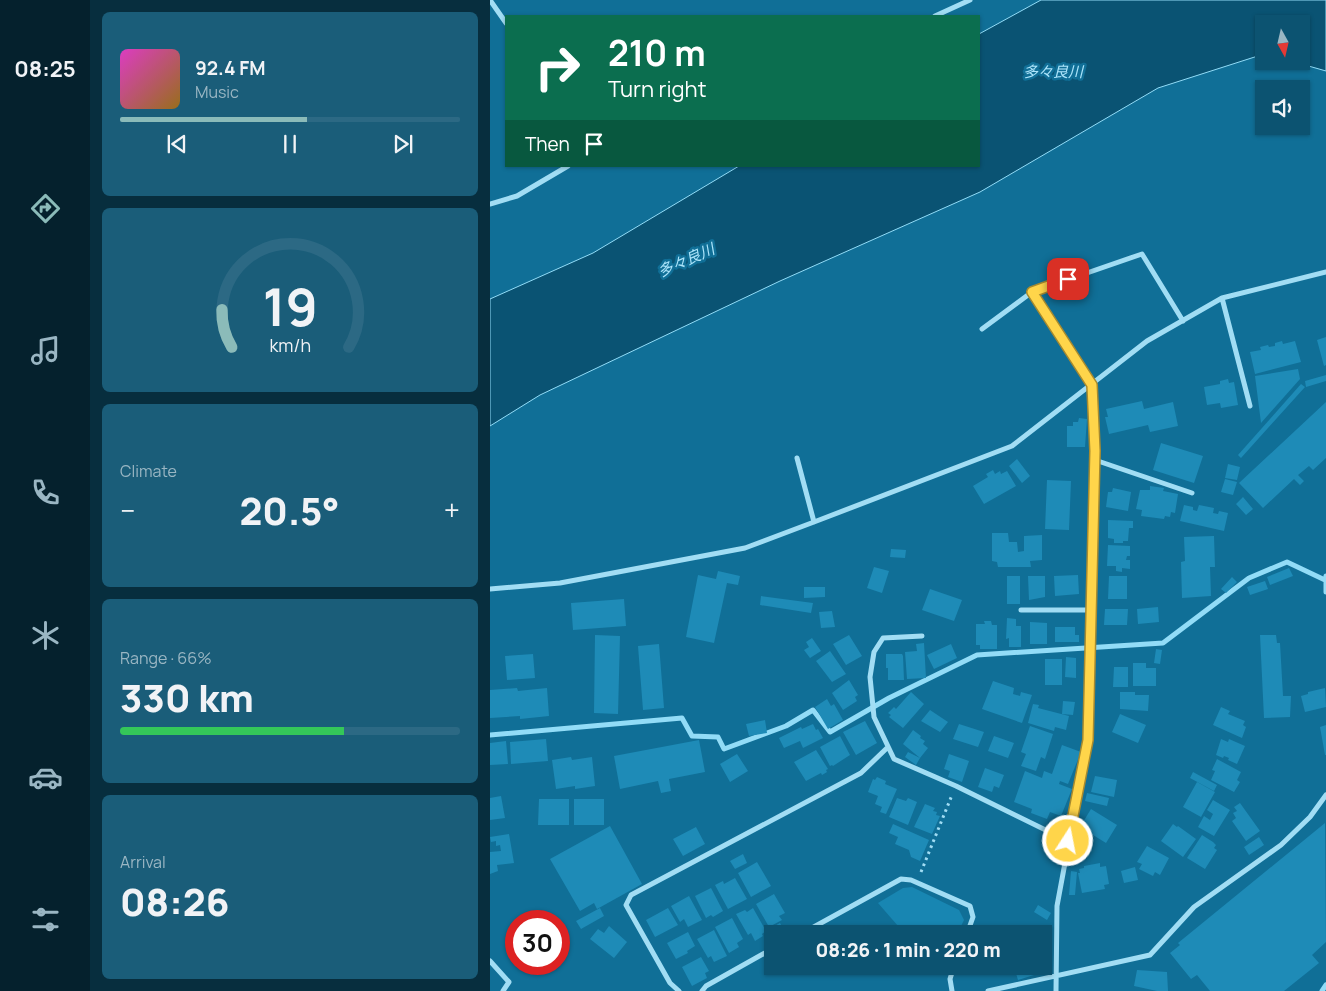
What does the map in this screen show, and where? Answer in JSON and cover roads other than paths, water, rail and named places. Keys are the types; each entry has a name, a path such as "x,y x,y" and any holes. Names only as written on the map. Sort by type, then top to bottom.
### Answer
{"street":[{"path":"490,0 505,22"},
{"path":"937,15 970,0"},
{"path":"490,204 517,196 566,167"},
{"path":"982,329 1032,292 1142,254 1182,321"},
{"path":"490,589 560,583 745,548 814,522 1012,446 1147,341 1222,298 1326,272"},
{"path":"1032,292 1092,385 1094,460 1088,740 1056,906 1056,991"},
{"path":"1222,298 1250,406"},
{"path":"797,458 814,522"},
{"path":"1094,460 1192,492"},
{"path":"1021,610 1091,610"},
{"path":"922,636 883,638 874,652 870,677 874,717 894,759 956,786 1068,841"},
{"path":"679,991 670,983 626,905 631,895 861,773 888,747"},
{"path":"988,991 1150,955 1194,907 1281,845 1310,817 1326,794"},
{"path":"817,925 900,879 917,882 970,906 973,916 970,925"},
{"path":"702,991 706,986 764,953"},
{"path":"490,961 509,982 503,991"},
{"path":"951,975 952,991"}],"water":[{"name":"多々良川","path":"1041,0 1326,0 1326,71 1310,66 1310,15 1255,15 1255,57 1158,88 980,192 780,281 540,395 490,426 490,299 593,253 737,167 980,167 980,33"}],"waterway":[{"path":"490,735 682,718 692,736 718,737 724,749 786,726 813,710 830,732 889,698 977,655 1163,643 1249,578 1287,562 1325,580"},
{"path":"1326,576 1326,592"},
{"path":"1322,991 1326,985"}]}
